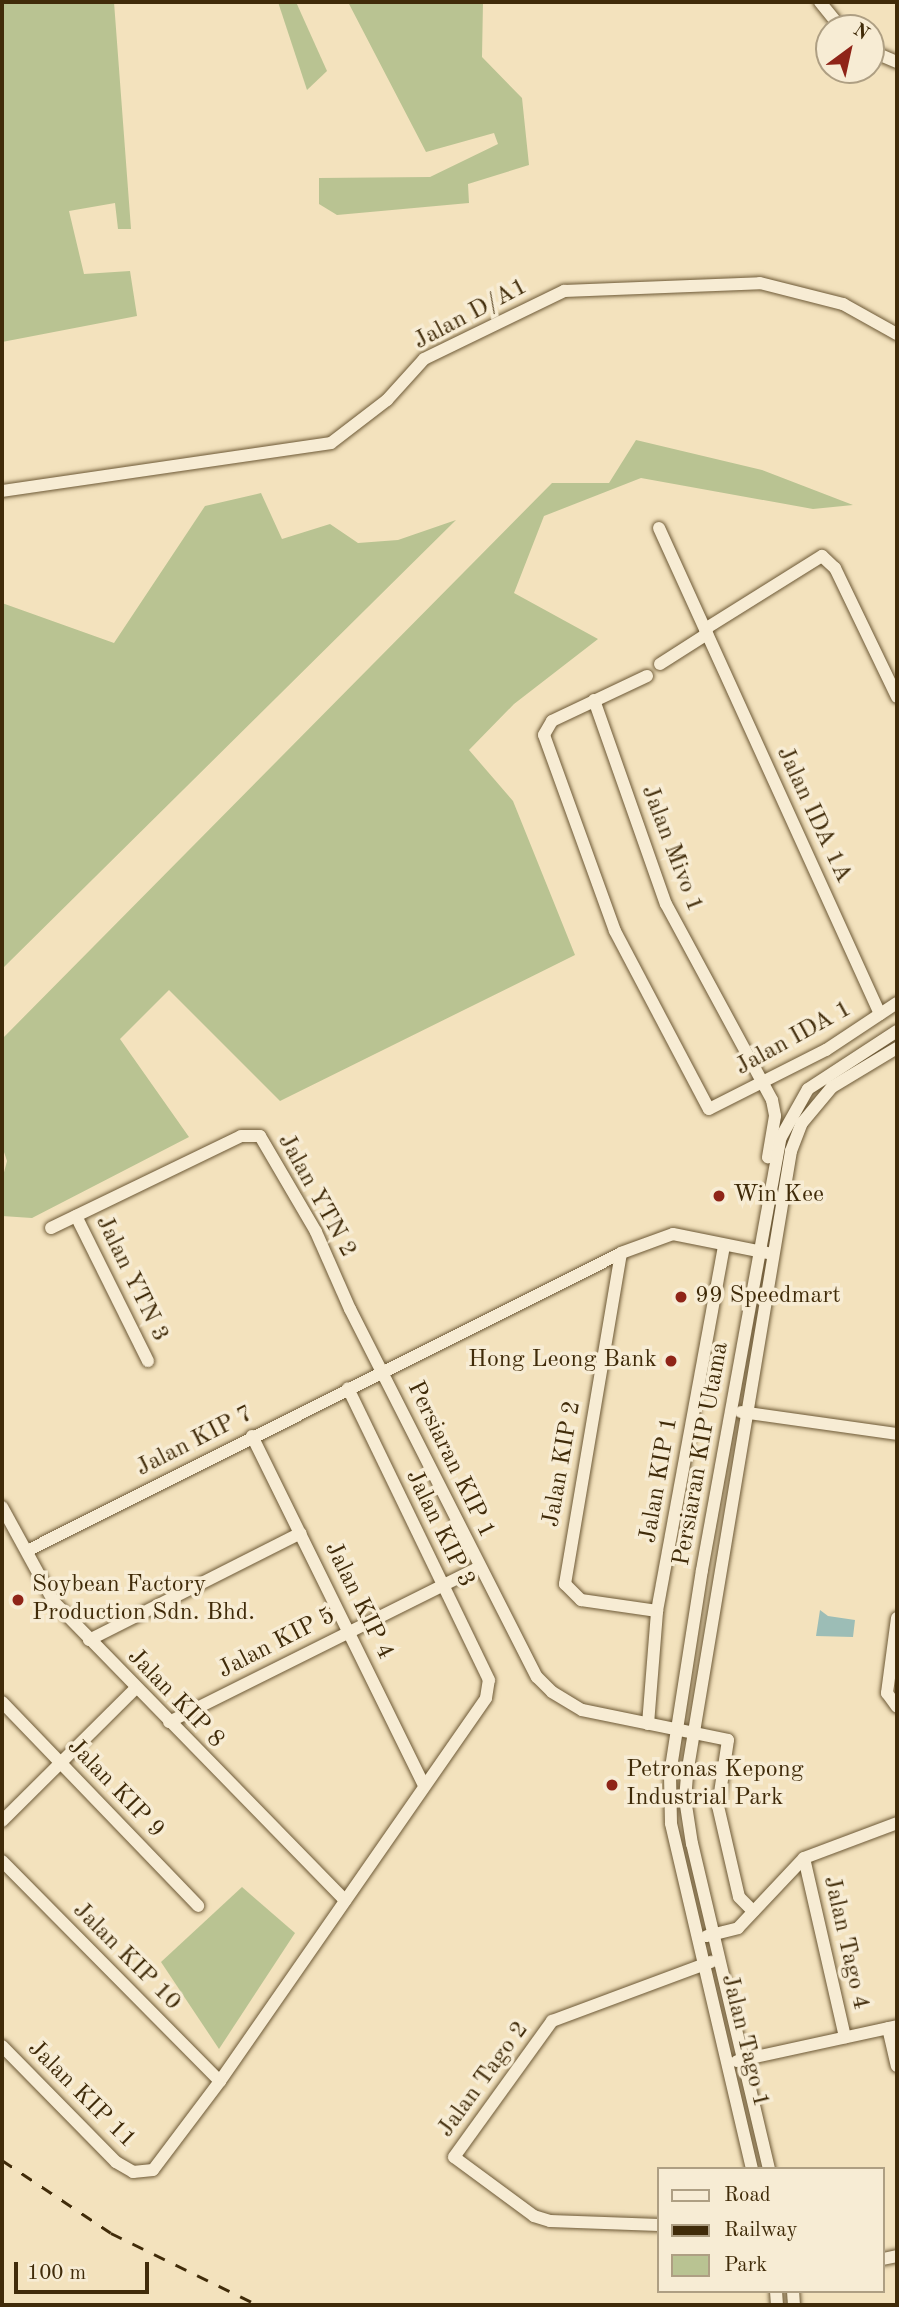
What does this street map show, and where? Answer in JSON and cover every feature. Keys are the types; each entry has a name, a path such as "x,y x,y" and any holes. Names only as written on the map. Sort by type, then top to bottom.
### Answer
{"street":[{"name":"Jalan D/A1","path":"2,491 331,443 387,400 424,359 564,291 760,283 843,304 897,334"},
{"name":"Jalan IDA 1A","path":"659,528 880,1014"},
{"path":"660,664 822,556 835,568 897,697"},
{"path":"594,700 647,676"},
{"name":"Jalan IDA 1","path":"594,700 548,723 544,736 615,931 709,1109 826,1050 897,1003"},
{"name":"Jalan Mivo 1","path":"594,700 666,904 762,1080 775,1116 755,1231 765,1252"},
{"name":"Persiaran KIP Utama","path":"714,1934 685,1799 717,1573 747,1413 774,1163 790,1115 808,1089 825,1075 897,1031"},
{"name":"Persiaran KIP Utama","path":"699,1938 668,1801 731,1410 765,1252 790,1151 802,1123 832,1087 897,1048"},
{"path":"790,1115 802,1123"},
{"name":"Jalan YTN 2","path":"51,1228 241,1136 260,1136 316,1232 382,1371"},
{"name":"Jalan YTN 3","path":"76,1216 148,1361"},
{"name":"Persiaran KIP 1","path":"753,1911 739,1897 718,1806 728,1740 582,1710 552,1692 528,1664 382,1371 621,1253 673,1234 765,1252"},
{"name":"Jalan KIP 1","path":"649,1724 657,1611 724,1244"},
{"name":"Jalan KIP 2","path":"621,1253 565,1584 581,1600 657,1611"},
{"name":"Jalan KIP 7","path":"27,1551 382,1371"},
{"name":"Jalan KIP 3","path":"348,1388 491,1689 424,1786"},
{"path":"731,1410 897,1434"},
{"name":"Jalan KIP 4","path":"252,1436 424,1786"},
{"name":"Jalan KIP 8","path":"2,1507 54,1602 135,1689 345,1900"},
{"path":"89,1640 301,1533"},
{"name":"Jalan KIP 5","path":"169,1722 480,1567"},
{"path":"897,1618 887,1693 897,1707"},
{"path":"2,1821 135,1689"},
{"name":"Jalan KIP 9","path":"2,1702 198,1906"},
{"path":"220,2081 424,1786"},
{"path":"699,1938 738,1928 804,1858 897,1823"},
{"name":"Jalan Tago 4","path":"804,1858 845,2037"},
{"name":"Jalan KIP 10","path":"2,1861 220,2081"},
{"name":"Jalan Tago 1","path":"714,1934 769,2167"},
{"name":"Jalan Tago 1","path":"699,1938 703,1964 730,2063 752,2167"},
{"name":"Jalan Tago 2","path":"657,2225 550,2221 534,2216 454,2157 552,2021 718,1960"},
{"path":"730,2063 893,2027 897,2066"},
{"name":"Jalan KIP 11","path":"2,2046 116,2162 133,2172 153,2170 220,2081"}],"green space":[{"path":"2,2 114,2 131,229 118,229 115,203 69,211 84,274 130,271 137,316 2,342"},
{"path":"278,2 296,2 327,71 307,90"},
{"path":"348,2 483,2 482,57 522,98 529,165 468,184 469,203 337,215 319,204 319,178 430,177 498,144 494,133 426,152"},
{"path":"636,440 762,470 853,505 813,509 641,478 544,516 514,593 598,639 514,704 469,750 513,801 575,955 280,1101 169,990 120,1039 189,1137 32,1218 2,1216 2,1180 7,1161 2,1146 2,1039 552,483 609,483"},
{"path":"261,493 282,539 330,524 358,543 398,540 456,520 2,969 2,603 114,643 205,506"},
{"path":"242,1887 295,1933 219,2049 161,1962"}],"water":[{"path":"820,1610 828,1616 855,1620 853,1637 816,1636"}],"railway":[{"path":"2,2160 111,2233 258,2305"}],"place":[{"name":"Win Kee","path":"719,1196"},
{"name":"99 Speedmart","path":"681,1297"},
{"name":"Hong Leong Bank","path":"671,1361"},
{"name":"Soybean Factory Production Sdn. Bhd.","path":"18,1600"},
{"name":"Petronas Kepong Industrial Park","path":"612,1785"}]}
